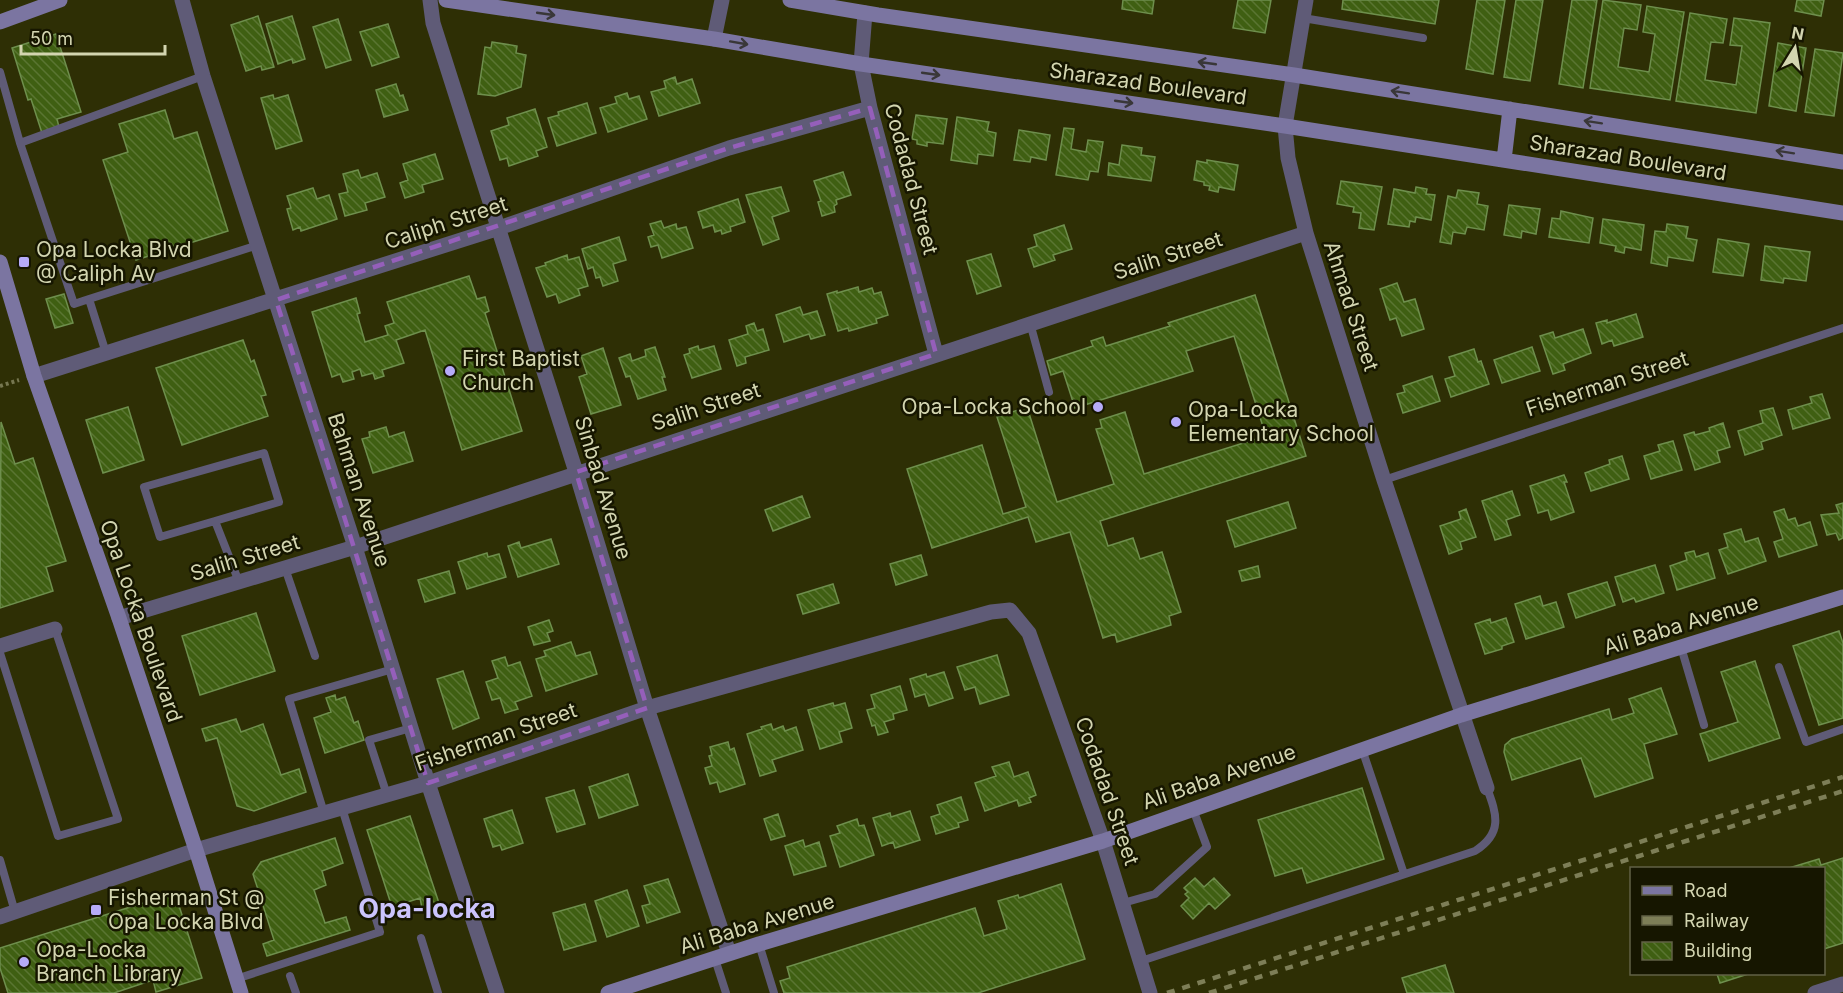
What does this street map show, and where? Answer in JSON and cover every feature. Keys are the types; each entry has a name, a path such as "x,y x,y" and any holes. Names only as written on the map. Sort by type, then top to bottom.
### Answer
{"street":[{"path":"0,22 60,0"},
{"name":"Bahman Avenue","path":"182,0 203,76 497,993"},
{"name":"Sinbad Avenue","path":"430,0 433,23 576,472 722,956"},
{"name":"Sharazad Boulevard","path":"446,0 1285,126 1843,213"},
{"path":"714,39 722,0"},
{"name":"Sharazad Boulevard","path":"790,0 865,13 1294,75 1843,162"},
{"name":"Ahmad Street","path":"1306,0 1285,126 1288,158 1305,233 1461,715 1487,788"},
{"name":"Codadad Street","path":"865,13 861,64 870,108 936,354"},
{"name":"Caliph Street","path":"34,376 499,228 729,148 870,108"},
{"path":"1504,160 1510,109"},
{"name":"Salih Street","path":"119,618 355,547 576,472 1305,233"},
{"name":"Opa Locka Boulevard","path":"0,262 34,376 119,618 239,986"},
{"name":"Ali Baba Avenue","path":"608,993 759,944 1103,841 1461,715 1843,597"},
{"name":"Codadad Street","path":"1010,610 1029,633 1103,841 1150,993"},
{"name":"Fisherman Street","path":"0,917 196,850 428,783 647,708 991,612 1010,610"},
{"path":"0,646 55,629"},
{"path":"1815,993 1843,984"}],"lane":[{"path":"1303,18 1423,38"},
{"path":"0,72 74,304 258,245"},
{"path":"21,143 203,76"},
{"path":"89,299 106,353"},
{"path":"1030,323 1049,392"},
{"name":"Fisherman Street","path":"1384,480 1843,328"},
{"path":"264,453 279,502 215,521 160,537 144,487 264,453"},
{"path":"215,521 239,582"},
{"path":"285,568 315,656"},
{"path":"0,653 58,836 118,819 55,629"},
{"path":"1682,647 1704,725"},
{"path":"1779,667 1806,741 1843,729"},
{"path":"324,813 289,699 393,669"},
{"path":"387,795 369,740 411,728"},
{"path":"1362,749 1404,874"},
{"path":"1141,961 1475,851 1484,845 1495,830 1496,813 1487,788"},
{"path":"239,986 380,932 342,808"},
{"path":"1123,903 1155,894 1207,847 1193,809"},
{"path":"0,860 15,912"},
{"path":"421,939 438,993"},
{"path":"759,944 774,993"},
{"path":"722,956 726,993"},
{"path":"290,976 296,993"}],"highlighted area":[{"path":"870,108 936,354 576,472 647,708 428,783 276,300 729,148"}],"building":[{"path":"1123,0 1154,0 1152,14 1122,9"},
{"path":"1238,0 1271,0 1265,33 1233,28"},
{"path":"1343,0 1439,0 1435,24 1342,9"},
{"path":"1477,0 1505,0 1493,74 1466,69"},
{"path":"1516,0 1543,0 1530,81 1504,77"},
{"path":"1572,0 1597,0 1583,88 1559,84"},
{"path":"1603,0 1641,5 1637,30 1624,28 1618,67 1649,72 1655,34 1643,32 1647,6 1684,12 1670,100 1590,88"},
{"path":"1797,0 1824,0 1821,16 1795,11"},
{"path":"1690,13 1727,19 1723,43 1711,42 1705,80 1736,85 1742,46 1730,45 1734,18 1770,23 1756,113 1676,101"},
{"path":"258,16 274,67 262,70 261,66 246,71 231,25"},
{"path":"292,16 305,59 293,63 292,59 278,64 266,24"},
{"path":"338,19 351,60 326,68 313,27"},
{"path":"388,24 399,57 372,66 360,32"},
{"path":"56,34 81,112 57,119 59,127 42,133 31,99 28,100 12,48"},
{"path":"492,42 517,46 516,53 526,55 521,87 495,96 478,94 485,47 491,48"},
{"path":"1778,43 1806,48 1796,111 1769,106"},
{"path":"1815,49 1843,53 1834,116 1805,112"},
{"path":"675,77 677,84 692,79 700,103 659,116 651,92 666,88 664,81"},
{"path":"396,84 408,110 384,117 376,90"},
{"path":"627,93 629,99 639,96 647,119 608,132 600,108 617,103 615,97"},
{"path":"273,95 274,99 288,95 302,141 276,149 261,98"},
{"path":"587,103 596,133 557,146 548,118 559,115 558,112"},
{"path":"535,109 547,147 536,151 538,156 509,166 507,158 500,160 491,131 509,125 507,118"},
{"path":"165,110 174,139 197,132 228,231 136,260 103,160 128,152 119,124"},
{"path":"916,115 947,119 943,144 927,142 927,146 917,144 917,140 912,139"},
{"path":"957,117 989,122 987,131 996,133 993,156 978,154 977,164 951,160"},
{"path":"1064,128 1074,129 1071,149 1086,152 1088,140 1103,142 1098,172 1090,171 1088,180 1056,175"},
{"path":"1019,130 1050,135 1046,160 1031,157 1030,162 1014,160"},
{"path":"1122,145 1142,148 1141,155 1155,157 1151,181 1108,175 1109,163 1119,165"},
{"path":"435,154 443,179 422,185 424,192 405,198 400,183 408,180 403,164"},
{"path":"1207,160 1238,165 1234,190 1219,187 1218,192 1209,190 1210,186 1204,185 1204,182 1194,180 1197,161 1207,163"},
{"path":"358,170 361,178 377,173 385,197 365,203 367,210 345,216 339,194 348,192 343,174"},
{"path":"843,172 851,195 836,200 835,212 822,216 818,202 821,201 814,181"},
{"path":"1341,181 1382,187 1374,230 1359,228 1361,213 1353,212 1354,207 1337,204"},
{"path":"781,187 789,211 772,217 779,239 763,245 746,195"},
{"path":"1416,187 1427,189 1426,194 1435,195 1431,220 1416,217 1415,222 1410,221 1409,227 1388,224 1394,189 1415,193"},
{"path":"313,188 317,199 329,195 337,219 301,231 300,227 293,230 287,209 291,208 287,196"},
{"path":"1458,190 1479,193 1477,204 1488,206 1484,230 1467,227 1465,234 1453,232 1451,244 1440,242 1448,196 1456,198"},
{"path":"738,199 745,222 730,227 731,231 722,234 721,230 715,232 713,225 703,228 698,212"},
{"path":"1509,205 1540,209 1536,234 1522,231 1521,238 1504,235"},
{"path":"1561,211 1593,218 1589,243 1549,237 1552,218 1560,219"},
{"path":"1603,219 1644,225 1641,250 1625,247 1624,253 1615,251 1616,246 1600,243"},
{"path":"661,221 664,228 676,224 677,229 686,227 693,248 662,258 658,245 651,247 648,237 654,235 650,224"},
{"path":"1667,224 1688,227 1686,238 1697,240 1693,261 1668,257 1667,266 1651,263 1655,231 1666,232"},
{"path":"1064,225 1072,249 1053,255 1055,260 1034,267 1028,249 1037,246 1034,235"},
{"path":"619,237 626,260 613,264 618,281 603,286 600,277 596,278 593,267 588,269 582,249"},
{"path":"1718,239 1749,244 1743,276 1713,272"},
{"path":"1765,246 1810,252 1806,281 1784,278 1783,283 1761,280"},
{"path":"991,254 1001,286 977,294 967,261"},
{"path":"567,255 568,260 579,257 588,286 578,289 580,295 559,303 556,294 547,297 536,268"},
{"path":"469,276 477,299 485,297 489,311 485,313 522,431 462,450 425,330 396,340 404,363 382,370 384,376 375,379 373,373 362,376 360,369 352,372 354,379 343,382 340,374 332,377 312,312 356,298 360,313 357,314 365,342 388,335 385,326 394,323 387,302"},
{"path":"1397,283 1404,302 1415,299 1424,329 1402,336 1396,318 1390,320 1380,289"},
{"path":"858,287 859,292 872,288 874,294 881,292 888,315 876,319 877,323 849,331 848,328 838,331 827,294"},
{"path":"64,294 73,323 55,328 46,299"},
{"path":"1255,295 1306,456 1100,521 1108,546 1133,538 1140,559 1162,552 1181,612 1169,616 1171,625 1117,642 1115,634 1103,638 1070,532 1036,542 1028,517 932,548 907,469 982,445 1003,514 1026,507 997,417 1027,407 1057,502 1114,484 1096,429 1102,428 1100,420 1125,412 1144,474 1266,436 1234,336 1186,351 1193,371 1075,408 1063,371 1051,375 1047,361 1093,346 1091,341 1103,337 1106,346 1170,326 1168,323"},
{"path":"800,307 803,315 817,311 825,335 811,339 809,334 784,342 776,315"},
{"path":"1636,314 1643,337 1614,346 1612,340 1602,344 1596,323 1607,320 1607,323"},
{"path":"754,323 757,331 763,329 769,350 745,357 746,363 737,366 729,340 748,334 746,326"},
{"path":"1583,329 1591,353 1563,364 1565,370 1553,374 1540,336 1553,332 1555,338"},
{"path":"243,340 251,362 254,360 266,395 261,396 268,416 182,445 156,368"},
{"path":"698,346 699,350 714,346 721,369 692,378 684,355 690,353 689,349"},
{"path":"655,347 665,377 662,377 666,390 638,399 630,376 626,377 619,358 630,354 632,361 646,356 645,350"},
{"path":"1532,347 1540,371 1502,383 1494,360"},
{"path":"603,348 621,405 591,414 579,377 587,374 581,356"},
{"path":"1474,349 1489,384 1451,397 1445,379 1455,376 1449,357"},
{"path":"1432,376 1440,401 1403,413 1397,394 1405,392 1403,386"},
{"path":"1822,394 1830,418 1793,429 1788,410 1812,403 1810,397"},
{"path":"128,407 144,460 103,473 86,420"},
{"path":"1773,408 1782,435 1761,442 1763,449 1745,455 1738,431 1763,423 1760,411"},
{"path":"1,422 15,464 33,458 66,561 46,567 53,591 0,608"},
{"path":"1723,423 1730,447 1717,451 1720,462 1695,470 1684,435 1710,431 1709,428"},
{"path":"386,427 389,437 404,432 413,461 373,473 362,439 370,437 369,432"},
{"path":"1673,441 1682,470 1651,479 1644,456 1660,451 1658,445"},
{"path":"1622,456 1629,479 1591,491 1585,473 1610,464 1609,460"},
{"path":"1564,475 1567,482 1564,482 1574,512 1551,520 1548,510 1538,513 1530,486"},
{"path":"1512,491 1520,515 1506,520 1511,535 1495,540 1482,501"},
{"path":"802,496 810,517 773,531 765,510"},
{"path":"1288,502 1296,528 1235,547 1227,521"},
{"path":"1843,503 1843,538 1839,540 1836,533 1827,535 1821,515 1839,513 1836,505"},
{"path":"1466,509 1476,537 1460,542 1462,549 1449,554 1440,526 1461,519 1459,512"},
{"path":"1784,509 1788,520 1795,518 1798,526 1810,522 1817,545 1779,557 1774,542 1783,539 1774,512"},
{"path":"1741,529 1745,542 1758,538 1766,561 1728,574 1719,550 1728,547 1724,534"},
{"path":"551,539 559,564 518,577 508,546 519,542 521,548"},
{"path":"1694,551 1696,557 1708,553 1715,578 1677,590 1670,566 1687,560 1685,553"},
{"path":"487,553 488,557 499,554 506,577 467,589 458,562"},
{"path":"921,555 927,575 896,585 890,564"},
{"path":"1655,565 1664,593 1636,602 1634,598 1623,602 1615,577"},
{"path":"1258,566 1260,577 1242,581 1239,571"},
{"path":"449,571 455,593 425,602 418,580"},
{"path":"1607,582 1615,605 1576,618 1568,594"},
{"path":"833,584 839,603 803,614 797,595"},
{"path":"1540,596 1543,606 1556,602 1564,627 1526,639 1515,604"},
{"path":"256,613 275,671 200,695 182,636"},
{"path":"1506,618 1514,642 1502,646 1502,649 1485,654 1475,624 1490,619 1491,623"},
{"path":"549,620 553,631 547,633 550,641 534,645 528,627"},
{"path":"1839,631 1843,643 1843,718 1819,725 1793,646"},
{"path":"571,642 576,656 590,652 597,674 546,691 536,659 546,656 544,651"},
{"path":"997,655 1009,695 980,704 975,687 965,690 957,667"},
{"path":"505,657 508,666 520,662 532,696 515,702 518,709 505,713 500,698 492,700 486,682 498,678 492,661"},
{"path":"1755,661 1780,738 1709,761 1700,734 1738,722 1721,672"},
{"path":"463,671 479,718 453,729 437,679"},
{"path":"944,672 953,698 929,706 925,694 915,697 910,679"},
{"path":"900,686 907,710 893,714 894,719 884,722 888,732 878,735 875,725 872,726 867,710 875,708 871,695"},
{"path":"1661,688 1677,734 1644,744 1653,778 1595,797 1581,758 1512,780 1504,752 1505,745 1512,739 1609,709 1612,720 1634,713 1629,699"},
{"path":"335,695 336,700 345,697 354,723 358,721 364,740 325,753 314,718 331,712 326,698"},
{"path":"833,703 834,706 845,703 852,728 839,732 842,742 820,749 808,710"},
{"path":"236,719 241,732 263,724 281,775 299,769 306,792 254,811 237,806 217,738 206,741 202,729"},
{"path":"771,724 773,730 783,726 785,731 796,727 803,750 772,760 776,771 760,776 747,734"},
{"path":"728,742 730,750 734,748 745,784 720,792 717,782 710,784 705,768 712,766 709,756 712,755 710,747"},
{"path":"1009,762 1014,777 1028,772 1036,795 1029,798 1031,802 1019,806 1017,800 985,811 975,783 996,776 992,767"},
{"path":"628,774 638,805 599,818 589,787"},
{"path":"1362,788 1384,859 1307,883 1302,868 1275,876 1258,820"},
{"path":"574,790 585,824 557,832 546,798"},
{"path":"961,797 968,820 958,823 959,827 936,834 931,817 940,814 937,805"},
{"path":"512,810 523,843 502,850 500,845 493,847 484,819"},
{"path":"910,811 920,840 895,848 893,842 882,846 873,818 890,813 891,817"},
{"path":"778,814 785,836 771,840 764,819"},
{"path":"410,816 439,903 422,908 420,898 392,907 367,830"},
{"path":"857,819 859,826 864,825 874,855 840,867 830,836 840,833 837,826"},
{"path":"335,838 343,863 322,871 326,885 314,890 325,923 346,917 350,930 267,956 263,944 274,940 253,874 261,862"},
{"path":"803,840 805,847 819,842 826,866 794,875 785,846"},
{"path":"1843,858 1843,943 1825,949 1825,867 1792,867 1819,859 1821,865"},
{"path":"1195,878 1204,887 1214,878 1230,895 1215,909 1209,903 1193,919 1181,906 1189,898 1184,888"},
{"path":"668,879 680,912 647,923 642,906 650,904 644,886"},
{"path":"1061,884 1085,959 978,993 784,993 780,981 790,978 787,967 975,908 984,936 1007,929 998,901 1018,895 1019,898"},
{"path":"627,890 639,926 607,937 595,901"},
{"path":"175,893 202,978 156,992 153,980 114,993 8,993 0,968 0,948"},
{"path":"585,904 596,941 564,950 553,913"},
{"path":"1445,965 1454,993 1407,993 1402,978"},
{"path":"1717,975 1745,975 1720,983"}],"railway":[{"path":"1167,993 1843,777"},
{"path":"1209,993 1843,791"}],"place":[{"name":"Opa Locka Blvd @ Caliph Av","path":"24,262"},
{"name":"First Baptist Church","path":"450,371"},
{"name":"Opa-Locka School","path":"1098,407"},
{"name":"Opa-Locka Elementary School","path":"1176,422"},
{"name":"Fisherman St @ Opa Locka Blvd","path":"96,910"},
{"name":"Opa-Locka Branch Library","path":"24,962"}],"district":[{"name":"Opa-locka","path":"427,909"}]}
